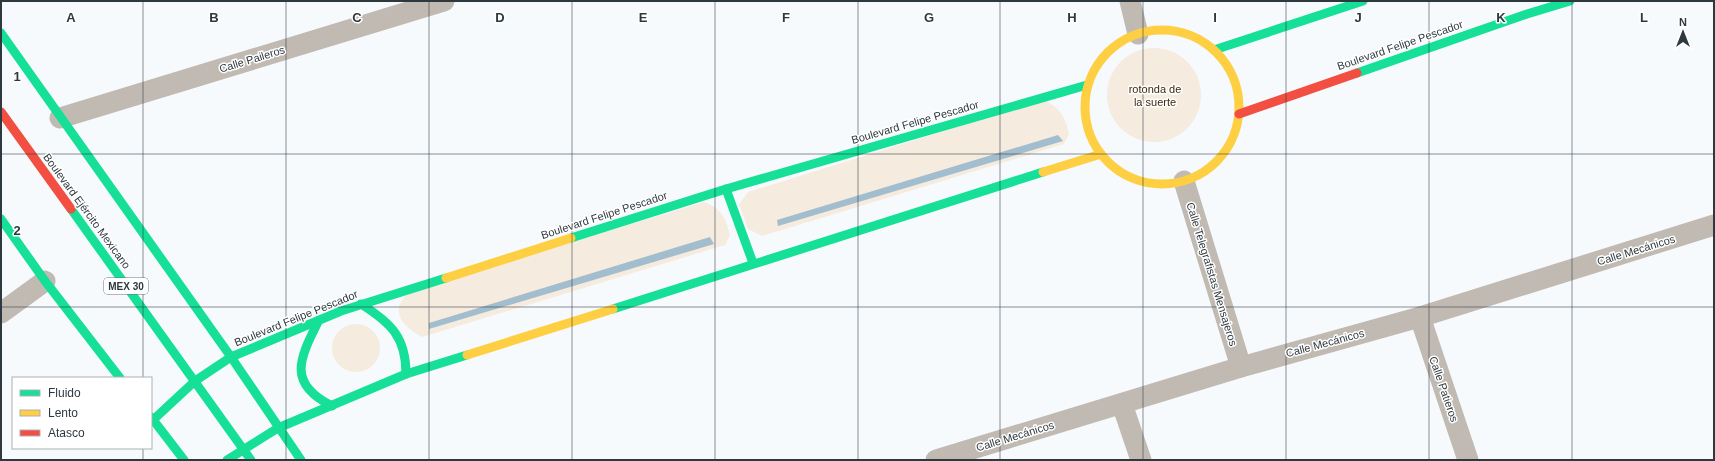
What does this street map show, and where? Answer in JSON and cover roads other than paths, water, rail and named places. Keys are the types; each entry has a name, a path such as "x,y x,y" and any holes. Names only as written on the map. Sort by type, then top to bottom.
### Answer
{"street":[{"name":"Calle Paileros","path":"60,118 444,1"},
{"path":"1130,1 1138,34"},
{"path":"1214,50 1363,1"},
{"name":"Boulevard Felipe Pescador","path":"1239,114 1526,11 1570,1"},
{"path":"1158,30 1181,32 1202,40 1214,50 1228,67 1235,80 1239,94 1239,114 1233,138 1222,157 1205,172 1184,181 1161,184 1138,181 1111,165 1100,154 1092,141 1087,127 1084,111 1086,85 1095,67 1110,50 1122,41 1138,34 1158,30"},
{"path":"1,33 231,357 301,460"},
{"name":"Boulevard Felipe Pescador","path":"152,418 196,382 231,357 361,304 726,189 1086,85"},
{"name":"Boulevard Ejército Mexicano","path":"1,112 251,460"},
{"path":"227,460 278,428 406,374 1100,154"},
{"name":"Calle Telegrafistas Mensajeros","path":"1184,181 1241,367"},
{"path":"726,189 753,263"},
{"path":"1,219 45,281 119,377"},
{"name":"Calle Mecánicos","path":"936,460 1241,367 1420,317 1714,225"},
{"path":"1,313 45,281"},
{"path":"361,304 384,318 395,329 402,342 406,355 406,374"},
{"name":"Calle Patieros","path":"1420,317 1468,460"},
{"path":"319,320 301,359 301,373 305,386 313,397 332,406"},
{"path":"1122,404 1141,460"},
{"path":"152,418 184,460"}],"water":[{"path":"1058,135 1063,141 778,226 777,220"},
{"path":"710,237 714,244 429,329 429,323"}],"park label":[{"name":"rotonda de la suerte","path":"1155,95"}]}
